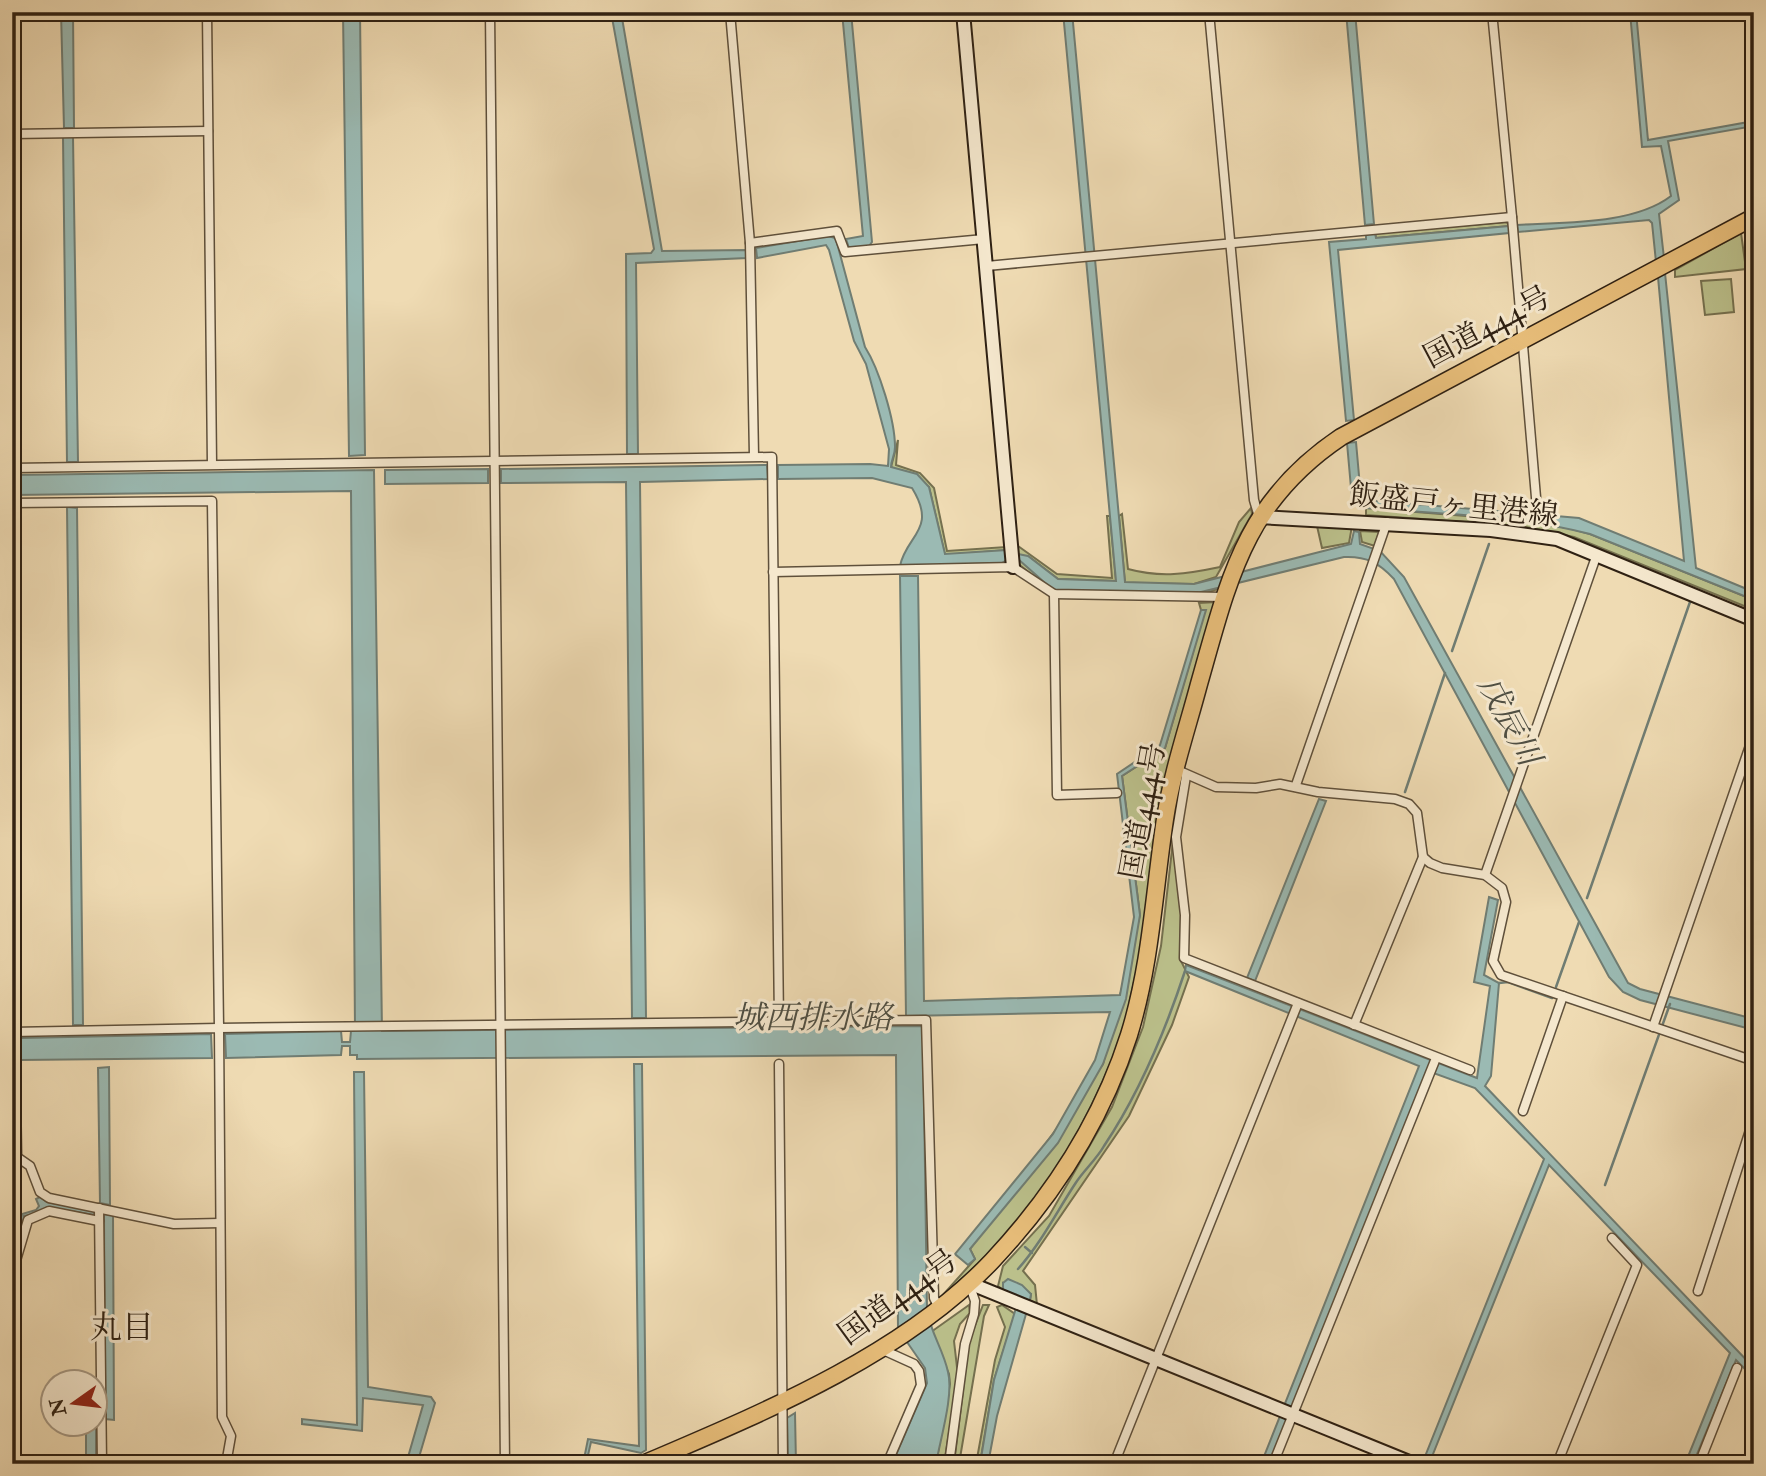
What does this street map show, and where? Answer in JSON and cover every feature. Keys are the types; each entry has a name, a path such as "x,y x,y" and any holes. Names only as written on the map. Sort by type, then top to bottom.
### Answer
{"highway":[{"name":"国道444号","path":"643,1464 783,1399 887,1346 969,1283 1042,1203 1102,1104 1128,1036 1145,973 1164,829 1181,773 1224,597 1236,560 1259,517 1276,493 1318,452 1754,217"}],"street":[{"path":"207,12 212,464"},
{"path":"490,12 505,1464"},
{"path":"730,12 750,243 754,456"},
{"path":"963,12 1013,567"},
{"path":"1209,12 1254,500 1259,517"},
{"path":"1492,12 1524,340 1537,509"},
{"path":"12,134 208,131"},
{"path":"987,266 1512,217"},
{"path":"750,243 837,231 845,252 984,239"},
{"path":"12,468 772,457 779,1022"},
{"path":"12,503 212,501 222,1417 231,1436 226,1464"},
{"name":"飯盛戸ヶ里港線","path":"1259,517 1387,522 1532,534 1557,539 1597,553 1754,620"},
{"path":"1296,785 1387,522"},
{"path":"1485,875 1597,553"},
{"path":"774,572 1013,567 1054,594 1224,597"},
{"path":"1054,594 1057,795 1116,793"},
{"path":"1657,1028 1665,990 1754,734"},
{"path":"1354,1025 1423,857 1419,821 1409,804 1395,799 1318,792 1296,785 1216,787 1181,773 1176,837 1185,915 1184,958 1436,1058 1470,1070"},
{"path":"1423,857 1442,868 1485,875 1502,888 1506,902 1493,961 1495,970 1501,975 1754,1061"},
{"path":"1523,1111 1563,996"},
{"path":"1114,1464 1298,1003"},
{"path":"220,1223 174,1224 49,1198 40,1192 30,1166 15,1159 13,1032 351,1025 501,1026 926,1020 933,1298 937,1310"},
{"path":"1273,1464 1287,1413 1436,1058"},
{"path":"779,1064 783,1464"},
{"path":"1698,1291 1754,1118"},
{"path":"99,1208 102,1464"},
{"path":"12,1274 28,1220 49,1211 99,1221"},
{"path":"1557,1464 1637,1265 1612,1238"},
{"path":"969,1283 1015,1304 1414,1464"},
{"path":"949,1464 965,1344 974,1314 975,1301 969,1283"},
{"path":"887,1346 914,1364 921,1379 921,1385 887,1464"},
{"path":"1699,1464 1737,1368"}],"green space":[{"path":"1507,222 1509,226 1376,238 1375,233"},
{"path":"1741,233 1746,269 1675,277 1675,270"},
{"path":"1731,279 1734,312 1705,315 1701,281"},
{"path":"898,440 896,465 920,473 934,488 947,551 1006,547 1007,550 945,555 929,487 891,467"},
{"path":"1251,508 1252,514 1216,577 1194,584 1125,583 1119,516 1122,514 1128,569 1174,574 1220,567 1239,522"},
{"path":"1366,508 1516,520 1568,528 1590,534 1754,600 1754,610 1574,537 1521,526 1366,515"},
{"path":"1107,516 1110,516 1116,581 1058,579 1028,556 1053,590 1193,594 1219,586 1218,589 1194,597 1052,591 1016,562 1018,546 1057,574 1112,578"},
{"path":"1317,526 1352,526 1349,543 1322,548"},
{"path":"1360,531 1379,532 1375,546 1362,542"},
{"path":"1007,550 1010,565 899,568"},
{"path":"1217,602 1123,1032 1090,1109 1051,1177 1003,1238 942,1296 975,1259 970,1249 1103,1064 1140,915 1122,776 1165,748 1205,610 1201,610 1199,603"},
{"path":"1173,841 1181,912 1180,959 1189,977 1172,1025 1129,1116 1023,1271 1035,1285 1037,1305 1030,1300 1031,1294 1003,1283 1003,1290 998,1286 1003,1266 1049,1216 1112,1107 1143,1027 1161,946"},
{"path":"969,1305 970,1313 960,1324 954,1341 958,1376 944,1464 936,1464 950,1384 949,1374 931,1332"},
{"path":"983,1305 989,1305 984,1316 959,1464 954,1464 969,1341"},
{"path":"1002,1305 1015,1314 994,1380 980,1464 976,1464 995,1360 1005,1327 997,1307"}],"water":[{"path":"61,12 73,12 74,128 64,128"},
{"path":"343,12 360,12 365,455 349,456"},
{"path":"611,12 621,12 662,251 747,250 747,258 636,263 638,454 627,454 626,254 651,253 654,249"},
{"path":"842,12 851,12 872,242 869,246 849,248 846,239 863,236"},
{"path":"1063,12 1072,12 1125,582 1194,584 1351,544 1354,531 1359,532 1360,544 1380,551 1404,577 1628,983 1640,989 1754,1019 1754,1030 1640,1000 1623,992 1609,977 1394,579 1378,565 1366,559 1344,557 1193,594 1053,590 1018,559 1018,554 1028,556 1058,579 1116,581"},
{"path":"1346,12 1355,12 1374,224 1365,225"},
{"path":"1630,12 1636,12 1648,140 1754,121 1754,126 1668,141 1679,200 1659,214 1664,258 1656,262 1652,223 1649,220 1518,232 1517,225 1618,217 1638,212 1671,196 1661,146 1642,147"},
{"path":"63,137 73,137 78,462 67,462"},
{"path":"1509,226 1509,233 1338,250 1354,420 1346,421 1329,242 1366,239 1366,234 1375,233 1376,238"},
{"path":"828,236 835,238 837,243 865,347 876,368 889,409 895,447 891,467 917,474 929,487 945,554 1007,550 1008,559 1002,563 900,566 903,555 921,523 919,502 912,488 872,478 778,479 778,465 888,466 889,449 866,364 854,341 826,245 757,258 756,248"},
{"path":"1665,273 1696,568 1754,592 1754,600 1590,534 1507,519 1366,508 1367,500 1579,518 1684,561 1658,277"},
{"path":"1356,442 1361,498 1352,499 1347,443"},
{"path":"767,465 768,479 640,482 646,1018 632,1018 626,482 501,483 501,469"},
{"path":"488,469 488,483 385,484 385,470"},
{"path":"374,470 382,1031 923,1026 927,1310 946,1364 949,1382 948,1405 936,1464 892,1464 927,1383 925,1368 898,1329 896,1055 357,1059 357,1055 350,1055 350,1046 342,1046 341,1055 226,1058 225,1034 341,1031 342,1042 350,1042 351,1031 355,1030 351,491 12,495 12,475"},
{"path":"67,507 77,508 83,1025 73,1025"},
{"path":"900,576 918,576 924,1001 1120,995 1134,917 1117,774 1160,745 1201,610 1206,610 1165,748 1122,776 1140,915 1126,999 1103,1064 1058,1143 970,1249 975,1259 968,1265 955,1254 1053,1134 1095,1060 1110,1012 906,1016"},
{"path":"1319,799 1326,801 1255,981 1247,978"},
{"path":"1489,897 1498,900 1484,975 1499,983 1491,1076 1485,1086 1754,1368 1754,1378 1736,1360 1693,1464 1685,1464 1730,1353 1549,1165 1429,1464 1422,1464 1544,1159 1475,1088 1428,1071 1270,1464 1261,1464 1419,1066 1185,971 1186,965 1477,1078 1490,986 1474,982"},
{"path":"211,1034 212,1058 20,1060 21,1038"},
{"path":"634,1064 642,1064 646,1450 641,1453 591,1442 586,1464 583,1464 588,1439 639,1446"},
{"path":"109,1067 110,1205 100,1203 98,1068"},
{"path":"354,1072 364,1072 368,1387 431,1397 435,1403 417,1464 406,1464 423,1405 363,1398 362,1431 302,1424 302,1419 357,1425"},
{"path":"40,1197 47,1202 94,1211 95,1215 47,1207 38,1214 24,1216 20,1240 16,1238 22,1214 36,1210 39,1206 36,1199"},
{"path":"104,1214 113,1215 114,1420 108,1419 108,1368 105,1368"},
{"path":"1008,1279 1022,1285 1031,1294 997,1416 988,1464 980,1464 994,1380 1019,1298 1003,1290 1003,1283"},
{"path":"795,1413 796,1464 788,1464 787,1418"},
{"path":"86,1438 96,1438 96,1459 86,1458"}],"waterway":[{"path":"1452,651 1489,544"},
{"path":"1587,898 1690,602"},
{"path":"1405,792 1445,673"},
{"path":"1556,987 1579,922"},
{"path":"1018,1269 1078,1179 1101,1151 1129,1104 1160,1039 1185,971"},
{"path":"1499,983 1508,982 1552,998"},
{"path":"1605,1185 1670,1004"},
{"path":"1025,1247 1032,1253"}],"district":[{"name":"丸目","path":"122,1328"}],"water label":[{"name":"戊辰川","path":"1509,721"},
{"name":"城西排水路","path":"813,1018"}]}
